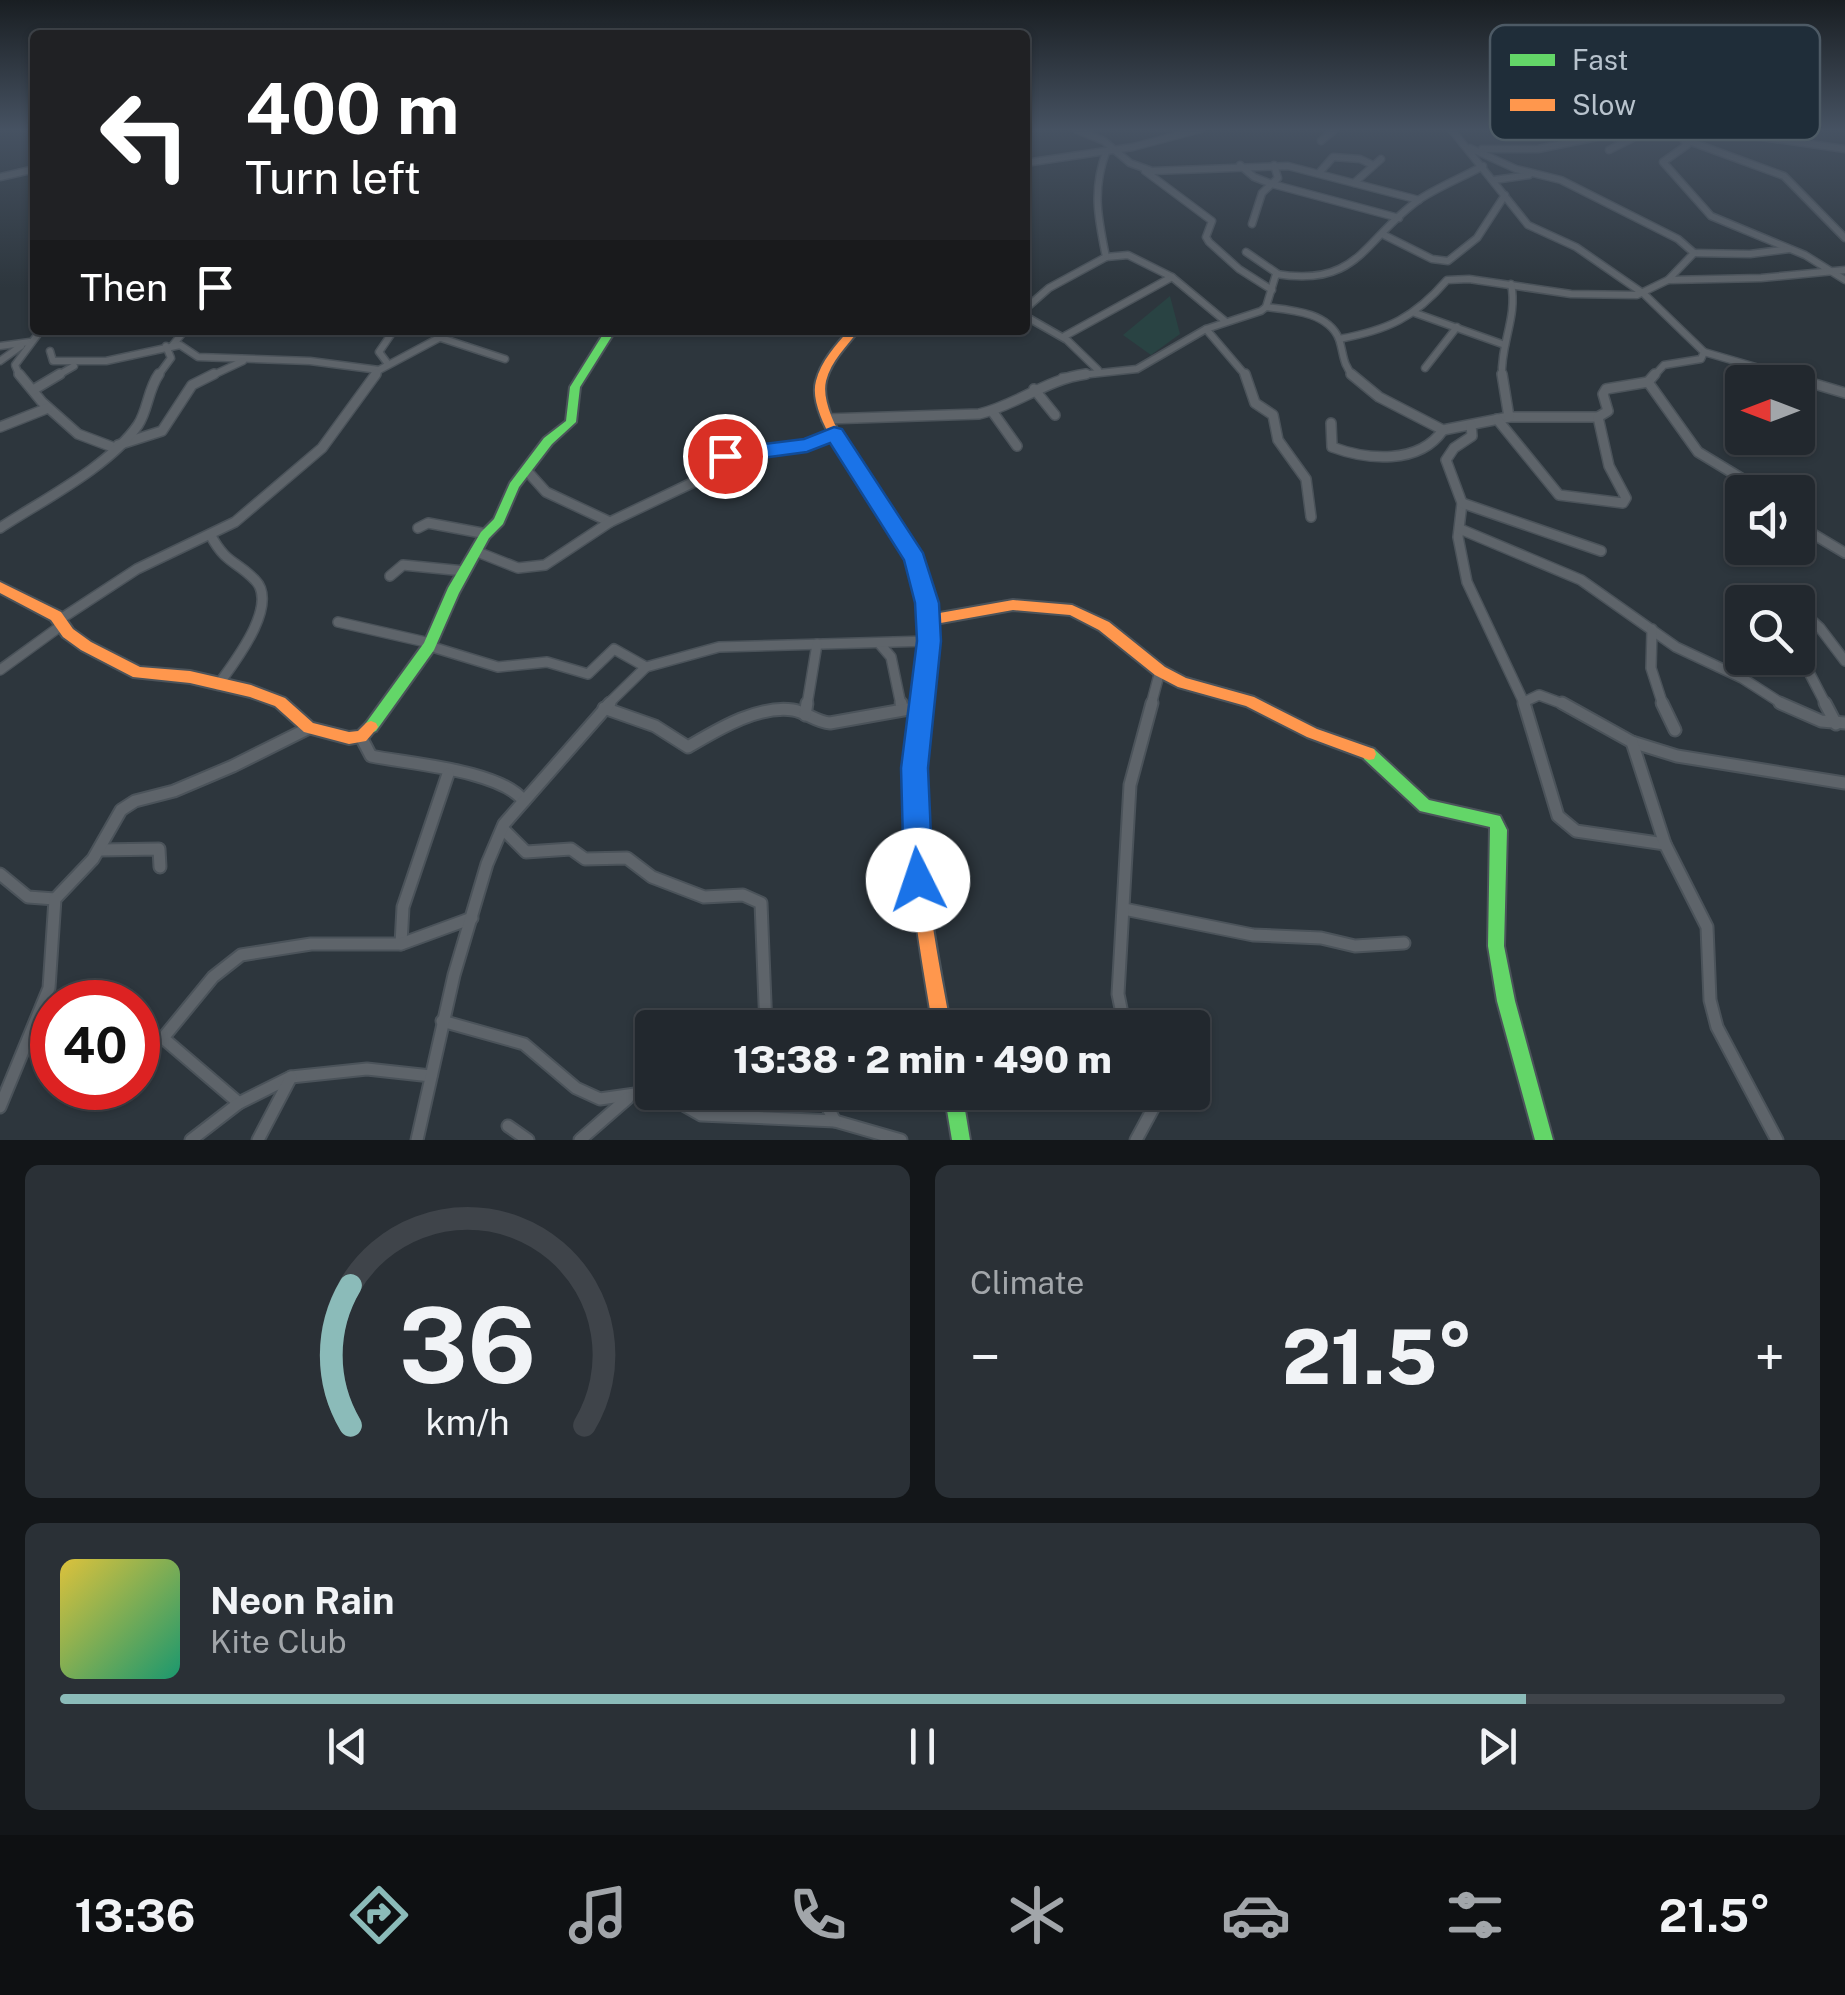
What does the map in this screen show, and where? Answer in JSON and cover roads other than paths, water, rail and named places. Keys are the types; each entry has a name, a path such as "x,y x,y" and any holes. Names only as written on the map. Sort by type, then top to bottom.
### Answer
{"street":[{"path":"1096,182 1095,204 1106,257"},
{"path":"1161,182 1212,221 1206,237 1227,260 1272,290"},
{"path":"1267,182 1400,218"},
{"path":"1246,252 1278,274 1306,278 1344,268 1419,200 1453,182"},
{"path":"1496,182 1532,228 1576,248 1644,294 1704,352 1845,393"},
{"path":"1565,182 1678,240 1694,253 1750,254 1792,249"},
{"path":"1680,182 1702,209 1727,224 1792,249 1845,280"},
{"path":"1791,182 1811,197 1821,216 1845,238"},
{"path":"1354,183 1419,200"},
{"path":"1252,224 1262,193 1272,184"},
{"path":"1384,235 1436,261 1448,261 1482,236 1489,215 1506,195"},
{"path":"1339,339 1376,332 1415,313 1427,306 1433,292 1446,280 1511,284 1570,294 1644,294 1668,280 1694,253"},
{"path":"1030,307 1049,288 1106,257 1122,254 1143,260 1180,280 1225,321"},
{"path":"1668,280 1761,278 1845,270"},
{"path":"1266,307 1278,274"},
{"path":"1063,337 1172,277"},
{"path":"1509,417 1502,376 1504,345 1517,307 1511,284"},
{"path":"826,419 992,411 1062,377 1136,368 1206,329 1266,307 1309,314 1339,339 1342,362 1360,382 1443,430 1509,417 1598,417 1608,411 1603,394 1606,389 1648,382 1664,365 1693,362 1701,359 1704,352"},
{"path":"1415,313 1504,345"},
{"path":"1030,315 1063,337 1098,370"},
{"path":"1425,368 1458,327"},
{"path":"1206,329 1249,379 1255,403 1273,415 1278,440 1306,479 1311,516"},
{"path":"38,335 14,368 48,408 82,437 116,447 162,430 192,385 245,359"},
{"path":"169,346 180,335"},
{"path":"388,364 378,352 390,335"},
{"path":"0,670 137,569 210,536 245,514 322,448 379,370 446,335"},
{"path":"0,588 60,623 86,646 138,673 190,677 251,691 280,702 309,728 349,738 361,737 375,723 429,644 464,572 486,534 499,521 514,486 548,441 571,422 575,387 606,335"},
{"path":"850,335 829,360 818,382 818,400 834,434 904,536 922,580 929,641 914,768 917,864 939,1010"},
{"path":"442,338 505,359"},
{"path":"0,361 33,340"},
{"path":"0,346 20,346"},
{"path":"33,390 81,364 169,346 186,346 198,357 310,361 379,370"},
{"path":"0,528 116,447 140,422 154,382 171,360 169,346"},
{"path":"50,351 53,361 81,364"},
{"path":"1648,382 1698,452 1736,475"},
{"path":"1034,390 1056,414"},
{"path":"0,427 48,408"},
{"path":"992,411 1016,446"},
{"path":"1497,419 1559,495 1623,503 1626,498 1610,466 1598,417"},
{"path":"1331,422 1332,447 1384,458 1428,444 1440,437 1443,430"},
{"path":"1470,426 1472,436 1446,456 1462,503 1459,548 1467,582 1524,702 1558,816 1566,825 1584,833 1665,844"},
{"path":"476,551 497,562 530,569 553,560 610,522 694,482 725,456 807,445 834,434"},
{"path":"528,472 546,492 610,522"},
{"path":"1462,503 1601,552"},
{"path":"418,528 428,523 440,524 486,534"},
{"path":"1460,530 1581,580 1676,647 1742,678 1785,706 1840,724"},
{"path":"1815,535 1845,553"},
{"path":"210,536 222,558 257,581 261,590 254,635 218,685"},
{"path":"390,576 403,565 464,572"},
{"path":"928,620 1013,605 1072,610 1113,632 1160,672 1198,689 1249,701 1312,733 1363,749 1386,765 1425,806 1488,818 1499,826 1502,837 1495,886 1497,956 1544,1140"},
{"path":"338,622 429,644 498,667 554,663 581,674 592,670 614,649 646,667"},
{"path":"1815,627 1845,661"},
{"path":"1652,629 1648,652 1652,670 1676,730"},
{"path":"417,1140 442,1022 487,864 510,814 646,667 719,647 929,641"},
{"path":"879,643 891,657 902,708"},
{"path":"806,714 817,644"},
{"path":"1121,1010 1118,994 1130,786 1160,672"},
{"path":"1811,675 1840,724"},
{"path":"1524,702 1539,696 1557,700 1632,742 1752,771 1845,783"},
{"path":"604,708 654,726 688,747 701,743 728,724 763,712 791,708 819,722 841,723 920,707"},
{"path":"0,1107 49,988 54,966 51,918 55,900 100,850 126,804 202,780 309,728"},
{"path":"361,737 371,756 424,764 448,774 508,785 524,801"},
{"path":"1632,742 1665,844 1707,927 1710,1000 1717,1027 1777,1140"},
{"path":"401,944 408,889 432,831 448,774"},
{"path":"503,829 526,852 571,849 585,859 627,858 652,877 704,897 743,896 760,902 765,1010"},
{"path":"100,850 159,848 160,867"},
{"path":"0,874 28,896 55,900"},
{"path":"1124,909 1253,935 1320,938 1355,946 1404,943"},
{"path":"239,1103 163,1038 223,967 256,951 340,942 401,944 472,918"},
{"path":"442,1022 524,1044 590,1096 649,1092 666,1095 701,1116 835,1121 901,1140"},
{"path":"191,1140 239,1103 291,1078 368,1069 431,1076"},
{"path":"258,1140 291,1078"},
{"path":"580,1140 630,1096"},
{"path":"829,1110 835,1121"},
{"path":"956,1110 961,1140"},
{"path":"1136,1140 1152,1110"},
{"path":"508,1126 528,1140"}]}
